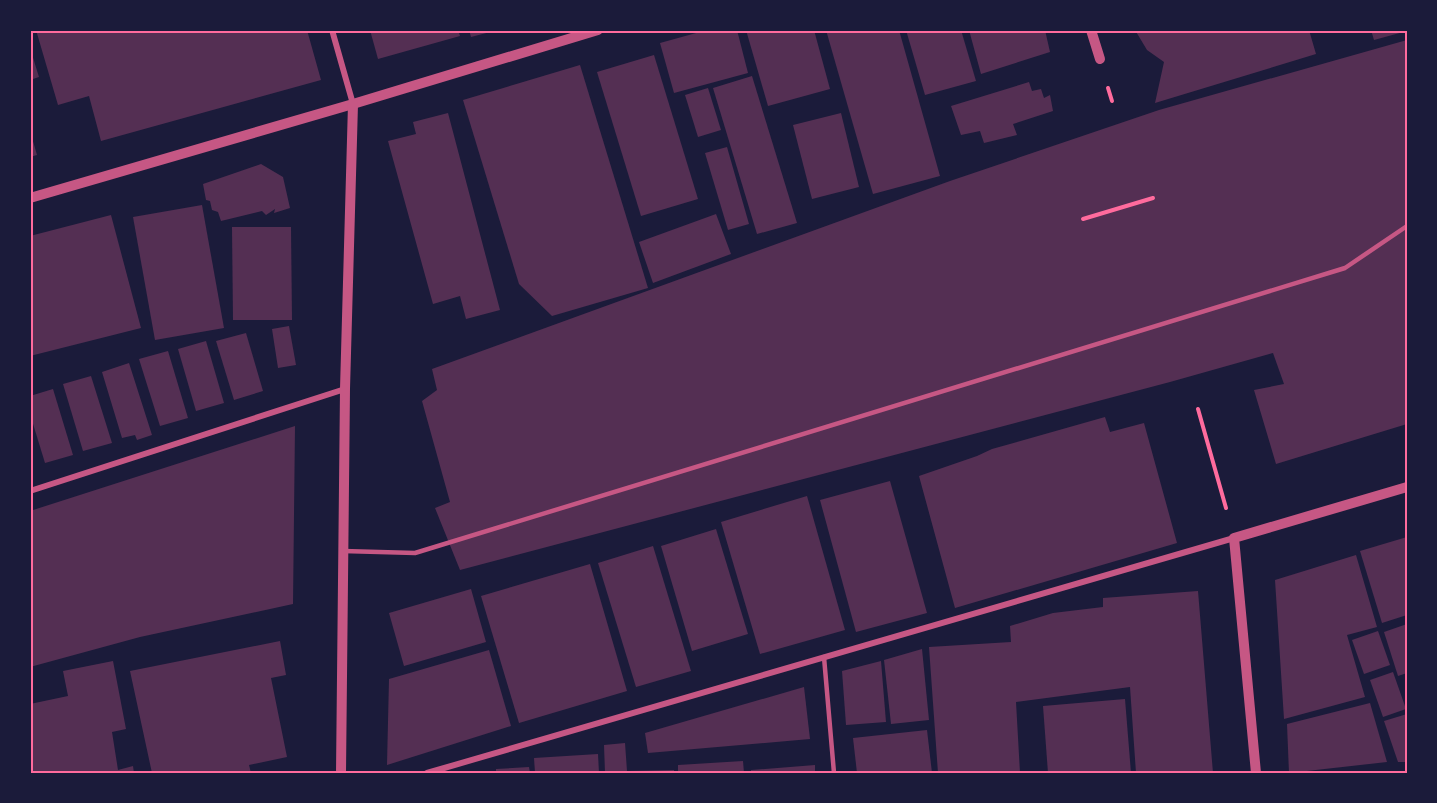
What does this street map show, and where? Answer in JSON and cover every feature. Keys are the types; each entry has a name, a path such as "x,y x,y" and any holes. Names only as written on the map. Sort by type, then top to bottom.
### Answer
{"street":[{"path":"332,30 353,104 345,389 341,773"},
{"path":"30,198 598,30"},
{"path":"1091,30 1100,59"},
{"path":"30,490 345,389"},
{"path":"427,773 1407,487"},
{"path":"1234,538 1256,773"}],"lane":[{"path":"343,551 415,553 1345,268 1407,226"},
{"path":"824,657 834,773"}],"path":[{"path":"1083,219 1153,198"},
{"path":"1198,409 1234,538"}],"building":[{"path":"36,30 307,30 321,80 101,141 89,96 58,105"},
{"path":"370,30 458,30 460,36 378,59"},
{"path":"469,30 494,30 494,31 471,37"},
{"path":"707,30 737,30 748,73 674,93 660,43"},
{"path":"746,30 814,30 830,89 768,106"},
{"path":"826,30 899,30 940,176 873,194"},
{"path":"906,30 961,30 976,81 925,95"},
{"path":"969,30 1045,30 1050,52 981,74"},
{"path":"1135,30 1309,30 1316,54 1155,103 1164,62 1147,50"},
{"path":"1371,30 1407,30 1407,31 1374,40"},
{"path":"1407,40 1407,424 1276,464 1254,390 1284,384 1273,353 460,570 435,508 450,502 422,401 437,390 432,369 950,181 1159,110"},
{"path":"30,48 39,77 30,80"},
{"path":"654,55 698,199 641,216 597,72"},
{"path":"580,65 648,288 552,316 519,284 463,100"},
{"path":"752,76 797,223 757,234 713,88"},
{"path":"1029,82 1032,91 1041,89 1044,98 1050,95 1053,111 1013,124 1017,135 984,143 980,131 961,135 951,106"},
{"path":"708,88 721,130 698,137 685,95"},
{"path":"448,113 500,310 466,319 460,296 433,304 388,141 416,134 413,122"},
{"path":"841,113 859,187 812,199 793,125"},
{"path":"30,131 37,155 30,157"},
{"path":"727,147 749,224 728,230 705,153"},
{"path":"261,164 283,177 290,208 274,213 275,209 266,215 262,211 221,221 218,212 212,210 210,201 206,200 203,184"},
{"path":"202,205 224,328 155,340 133,217"},
{"path":"716,214 731,254 653,283 639,242"},
{"path":"111,215 141,328 30,356 30,236"},
{"path":"232,227 291,227 292,320 233,320"},
{"path":"289,326 296,365 278,368 272,329"},
{"path":"246,333 263,391 234,400 216,341"},
{"path":"206,341 224,403 196,411 178,349"},
{"path":"168,351 188,418 160,426 139,359"},
{"path":"129,363 152,435 137,440 135,435 122,438 102,372"},
{"path":"91,376 112,443 83,451 63,384"},
{"path":"53,389 73,455 45,463 30,414 30,396"},
{"path":"1105,417 1110,432 1144,423 1177,543 955,608 919,476 992,449"},
{"path":"295,426 293,604 140,637 30,667 30,511"},
{"path":"890,481 927,613 856,632 820,500"},
{"path":"807,496 845,630 760,654 721,522"},
{"path":"716,529 748,634 692,651 661,546"},
{"path":"1407,537 1407,615 1382,623 1360,551"},
{"path":"653,546 691,671 636,687 598,563"},
{"path":"1356,555 1377,627 1347,635 1365,697 1284,719 1275,580"},
{"path":"590,564 627,691 519,723 481,596"},
{"path":"471,589 486,642 404,666 389,613"},
{"path":"1198,591 1213,773 1136,773 1130,687 1016,702 1020,773 938,773 929,647 1011,642 1010,626 1053,613 1103,607 1103,598"},
{"path":"1407,624 1407,673 1398,676 1384,632"},
{"path":"1378,631 1390,665 1364,674 1352,640"},
{"path":"280,641 286,675 271,678 287,757 249,765 251,773 152,773 130,671"},
{"path":"922,649 929,720 891,724 884,660"},
{"path":"489,650 511,726 387,765 389,679"},
{"path":"113,661 126,729 112,732 118,770 133,766 134,773 30,773 30,704 68,696 63,671"},
{"path":"881,661 886,722 846,725 842,671"},
{"path":"1393,672 1406,709 1383,717 1370,680"},
{"path":"804,687 810,739 648,753 645,733"},
{"path":"1125,699 1131,773 1048,773 1043,706"},
{"path":"1370,703 1387,762 1289,773 1287,724"},
{"path":"1407,714 1407,762 1398,762 1384,721"},
{"path":"927,730 932,773 857,773 853,738"},
{"path":"625,743 627,771 674,770 674,773 605,773 604,745"},
{"path":"598,754 599,773 535,773 534,758"},
{"path":"743,761 744,773 678,773 678,765"},
{"path":"815,765 815,773 751,773 751,770"},
{"path":"529,767 530,773 496,773 496,769"}]}
